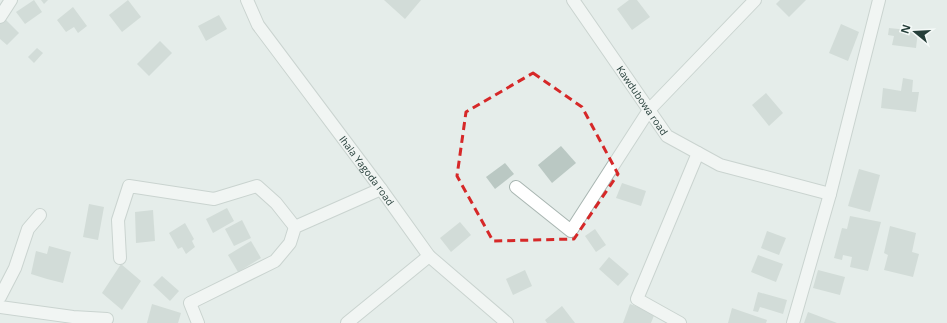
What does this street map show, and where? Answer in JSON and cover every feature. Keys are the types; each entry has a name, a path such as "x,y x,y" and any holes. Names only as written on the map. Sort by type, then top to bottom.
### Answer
{"street":[{"path":"0,17 11,0"},
{"name":"Ihala Yagoda road","path":"247,0 258,26 381,188 429,256 507,323"},
{"name":"Kawdubowa road","path":"573,0 666,136 720,165 830,194"},
{"path":"516,187 571,231 649,110 755,0"},
{"path":"793,323 830,194 879,0"},
{"path":"680,323 637,299 698,153"},
{"path":"120,258 118,220 129,186 214,199 257,186 276,203 294,227"},
{"path":"294,227 381,188"},
{"path":"0,297 14,268 28,229 40,215"},
{"path":"198,323 190,303 275,261 290,243 294,227"},
{"path":"347,323 429,256"},
{"path":"0,307 73,317 108,319"}],"highlighted area":[{"path":"533,73 582,107 618,174 574,239 493,241 457,176 466,112"}],"building":[{"path":"34,0 42,12 25,24 16,12"},
{"path":"41,0 48,0 44,4"},
{"path":"128,0 141,17 122,32 109,15"},
{"path":"384,0 421,0 405,19"},
{"path":"629,0 637,0 650,17 632,30 617,9"},
{"path":"780,0 806,0 789,17 776,4"},
{"path":"73,7 87,26 78,33 74,27 66,32 57,20"},
{"path":"219,15 227,29 206,41 198,26"},
{"path":"4,18 19,33 7,45 0,39 0,23"},
{"path":"841,24 859,32 848,61 829,53"},
{"path":"889,28 918,31 916,48 892,45 894,36 888,35"},
{"path":"160,41 172,53 149,76 137,64"},
{"path":"37,48 43,53 34,63 28,57"},
{"path":"903,78 913,80 912,92 919,92 916,112 881,108 883,88 901,91"},
{"path":"766,93 783,113 769,126 752,105"},
{"path":"561,146 576,163 552,183 538,165"},
{"path":"505,163 514,174 495,189 486,177"},
{"path":"859,169 880,175 870,212 848,206"},
{"path":"622,183 646,191 641,206 616,198"},
{"path":"89,204 104,207 98,240 83,237"},
{"path":"227,208 234,221 213,233 206,219"},
{"path":"153,210 155,241 136,243 135,212"},
{"path":"850,216 881,222 868,271 850,267 852,257 843,255 842,260 834,258 842,228 847,229"},
{"path":"242,220 251,238 234,246 225,229"},
{"path":"460,222 471,235 451,252 440,238"},
{"path":"185,223 194,239 192,241 195,247 186,254 182,247 178,249 169,233"},
{"path":"890,226 916,233 912,252 919,254 913,277 884,270 888,255 884,253"},
{"path":"595,229 606,245 596,252 585,236"},
{"path":"767,231 786,238 779,255 761,248"},
{"path":"251,241 261,258 238,272 228,255"},
{"path":"49,246 71,252 63,283 31,274 36,251 47,254"},
{"path":"758,255 783,264 776,282 751,272"},
{"path":"609,257 629,274 618,286 599,269"},
{"path":"121,264 141,281 122,310 102,293"},
{"path":"525,270 532,286 513,295 506,279"},
{"path":"818,270 845,277 840,295 813,288"},
{"path":"162,276 179,291 170,301 153,285"},
{"path":"758,292 787,300 783,314 760,307 758,312 753,311"},
{"path":"152,304 181,313 178,323 147,323"},
{"path":"630,304 655,313 651,323 623,323"},
{"path":"562,306 575,323 547,323 545,320"},
{"path":"732,308 767,320 766,323 728,323"},
{"path":"808,312 837,323 804,323"}]}
